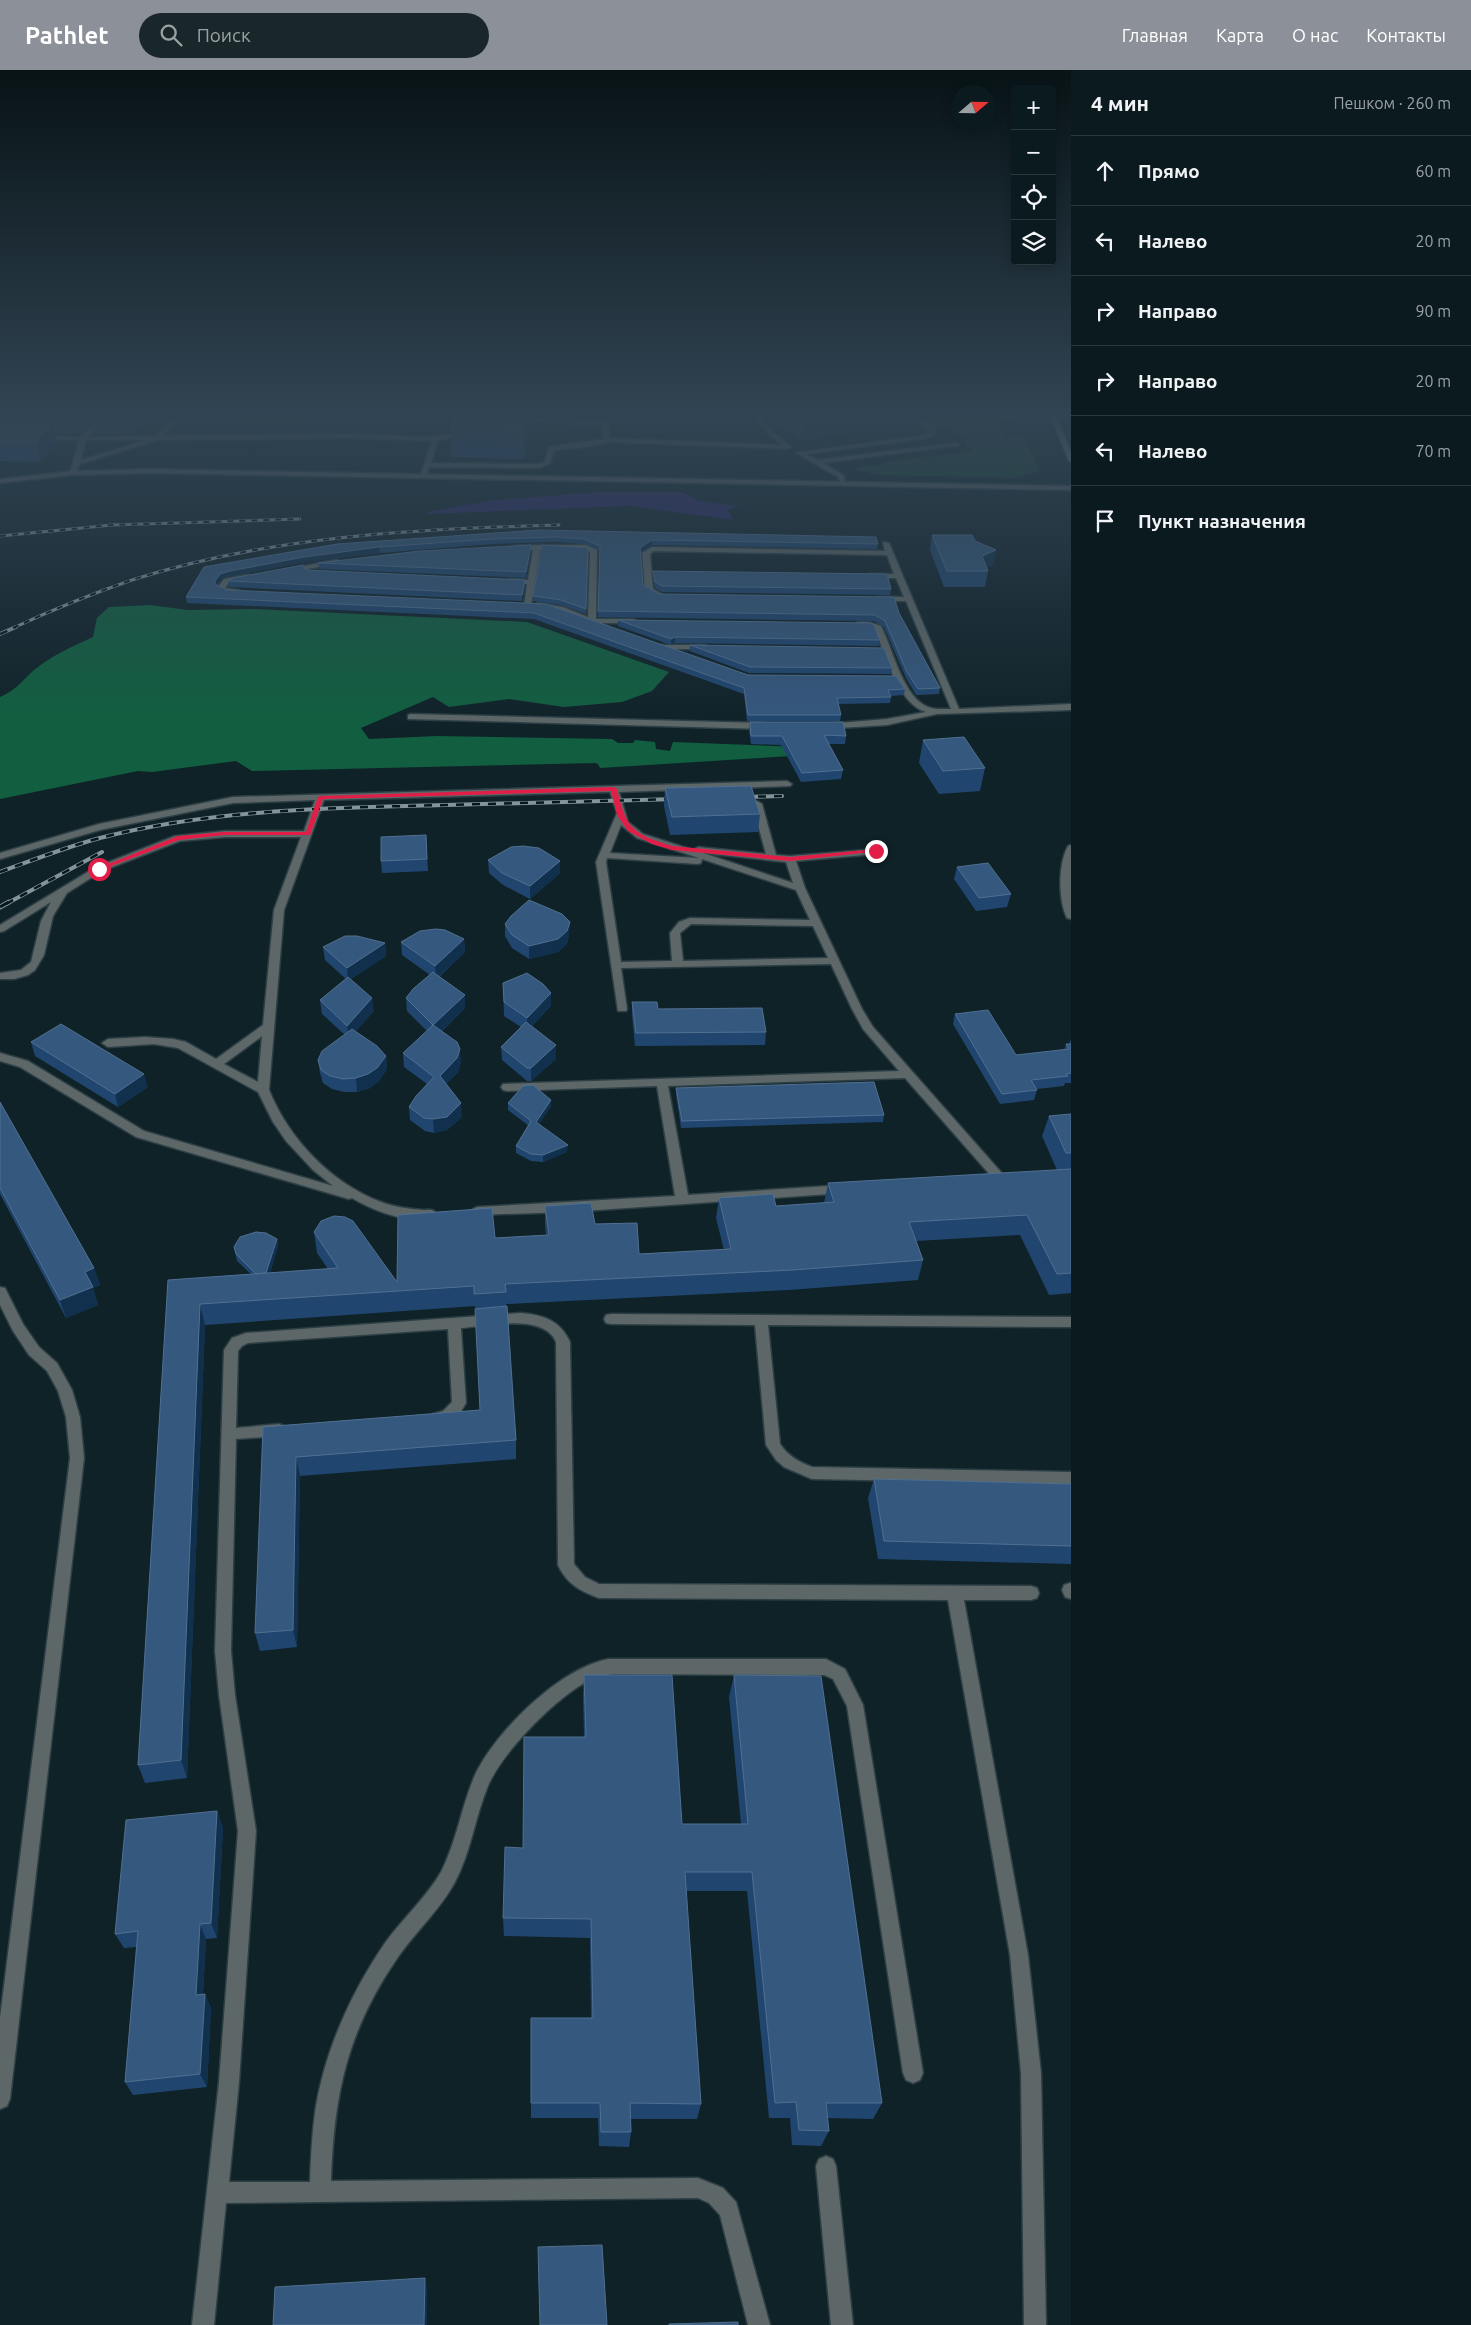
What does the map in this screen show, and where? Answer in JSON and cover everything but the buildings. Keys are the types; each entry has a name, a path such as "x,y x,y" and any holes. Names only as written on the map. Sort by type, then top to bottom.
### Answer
{"street":[{"path":"885,544 956,712"},
{"path":"527,605 537,547"},
{"path":"509,548 586,547 593,549 592,620"},
{"path":"670,596 660,596 650,592 646,553 657,549 889,553"},
{"path":"323,572 284,571 344,560"},
{"path":"648,573 658,574"},
{"path":"248,593 228,592 222,588 227,581 255,576"},
{"path":"860,576 899,576"},
{"path":"501,581 531,582"},
{"path":"868,598 908,599"},
{"path":"517,604 560,609 592,609"},
{"path":"560,609 618,630"},
{"path":"592,620 627,624 646,621"},
{"path":"848,624 875,626 915,704 941,712"},
{"path":"654,644 691,657"},
{"path":"664,647 708,651 717,648"},
{"path":"878,650 888,650"},
{"path":"891,678 901,678"},
{"path":"817,727 865,725 941,712 1071,707"},
{"path":"411,717 773,726"},
{"path":"0,856 25,847 99,827 233,800 787,784"},
{"path":"614,789 620,815 630,830 654,842 800,888"},
{"path":"321,797 279,910 263,1090 268,1105 288,1135 330,1176 363,1200"},
{"path":"757,804 772,858"},
{"path":"620,815 601,862 622,1009"},
{"path":"0,929 108,865 178,838 224,834 308,834"},
{"path":"672,848 790,859 876,851"},
{"path":"1071,848 1067,857 1067,906 1071,916"},
{"path":"603,855 720,863"},
{"path":"790,859 800,888 816,923 869,1029 1008,1182 984,1183"},
{"path":"0,976 20,974 34,965 41,951 47,918 58,900 70,887"},
{"path":"678,964 676,932 683,924 690,922 816,923"},
{"path":"616,965 834,961"},
{"path":"216,1064 269,1026"},
{"path":"108,1043 154,1039 171,1041 182,1045 263,1090"},
{"path":"0,1057 24,1064 126,1128 140,1134 398,1212 441,1214"},
{"path":"507,1087 908,1074"},
{"path":"662,1082 682,1199"},
{"path":"460,1213 613,1206 682,1199 859,1189"},
{"path":"0,1292 34,1351 52,1367 65,1390 73,1417 77,1458 0,2099"},
{"path":"202,2325 229,2082 247,1831 227,1695 223,1651 231,1350 237,1342 246,1338 533,1319 554,1327 560,1333 563,1342 566,1565 573,1578 585,1586 599,1591 1031,1593"},
{"path":"611,1319 1071,1322"},
{"path":"761,1321 773,1445 780,1456 792,1466 812,1473 1071,1478"},
{"path":"425,1418 445,1417 454,1411 459,1403 454,1323"},
{"path":"229,1434 298,1428"},
{"path":"955,1593 1019,1955 1031,2073 1035,2325"},
{"path":"320,2193 324,2125 329,2092 357,2010 370,1982 392,1948 438,1893 450,1874 463,1843 481,1781 496,1752 516,1728 574,1680 592,1671 614,1666 826,1667 839,1674 855,1705 913,2073"},
{"path":"826,2166 842,2325"},
{"path":"217,2193 698,2188 716,2195 729,2209 759,2325"}],"green space":[{"path":"150,605 188,610 252,609 527,622 669,672 652,691 622,702 564,707 509,699 449,707 433,697 361,728 369,739 437,736 612,739 618,743 633,743 635,740 655,742 656,749 670,751 673,742 803,747 791,756 600,768 595,763 252,771 236,761 152,772 138,771 0,799 0,697 14,689 48,660 93,637 97,618 109,607"}],"railway":[{"path":"0,536 112,525 261,520"},
{"path":"13,628 72,602 132,580 184,565 237,553 290,544 397,533 559,525"},
{"path":"0,634 16,627"},
{"path":"742,797 782,796"},
{"path":"0,872 100,838 143,828 229,816 359,807 677,799"},
{"path":"6,904 102,852"},
{"path":"0,907 9,902"}],"route":[{"path":"99,869 178,838 209,834 308,834 321,797 614,789 620,815 630,830 640,836 672,848 790,859 876,851"}]}
